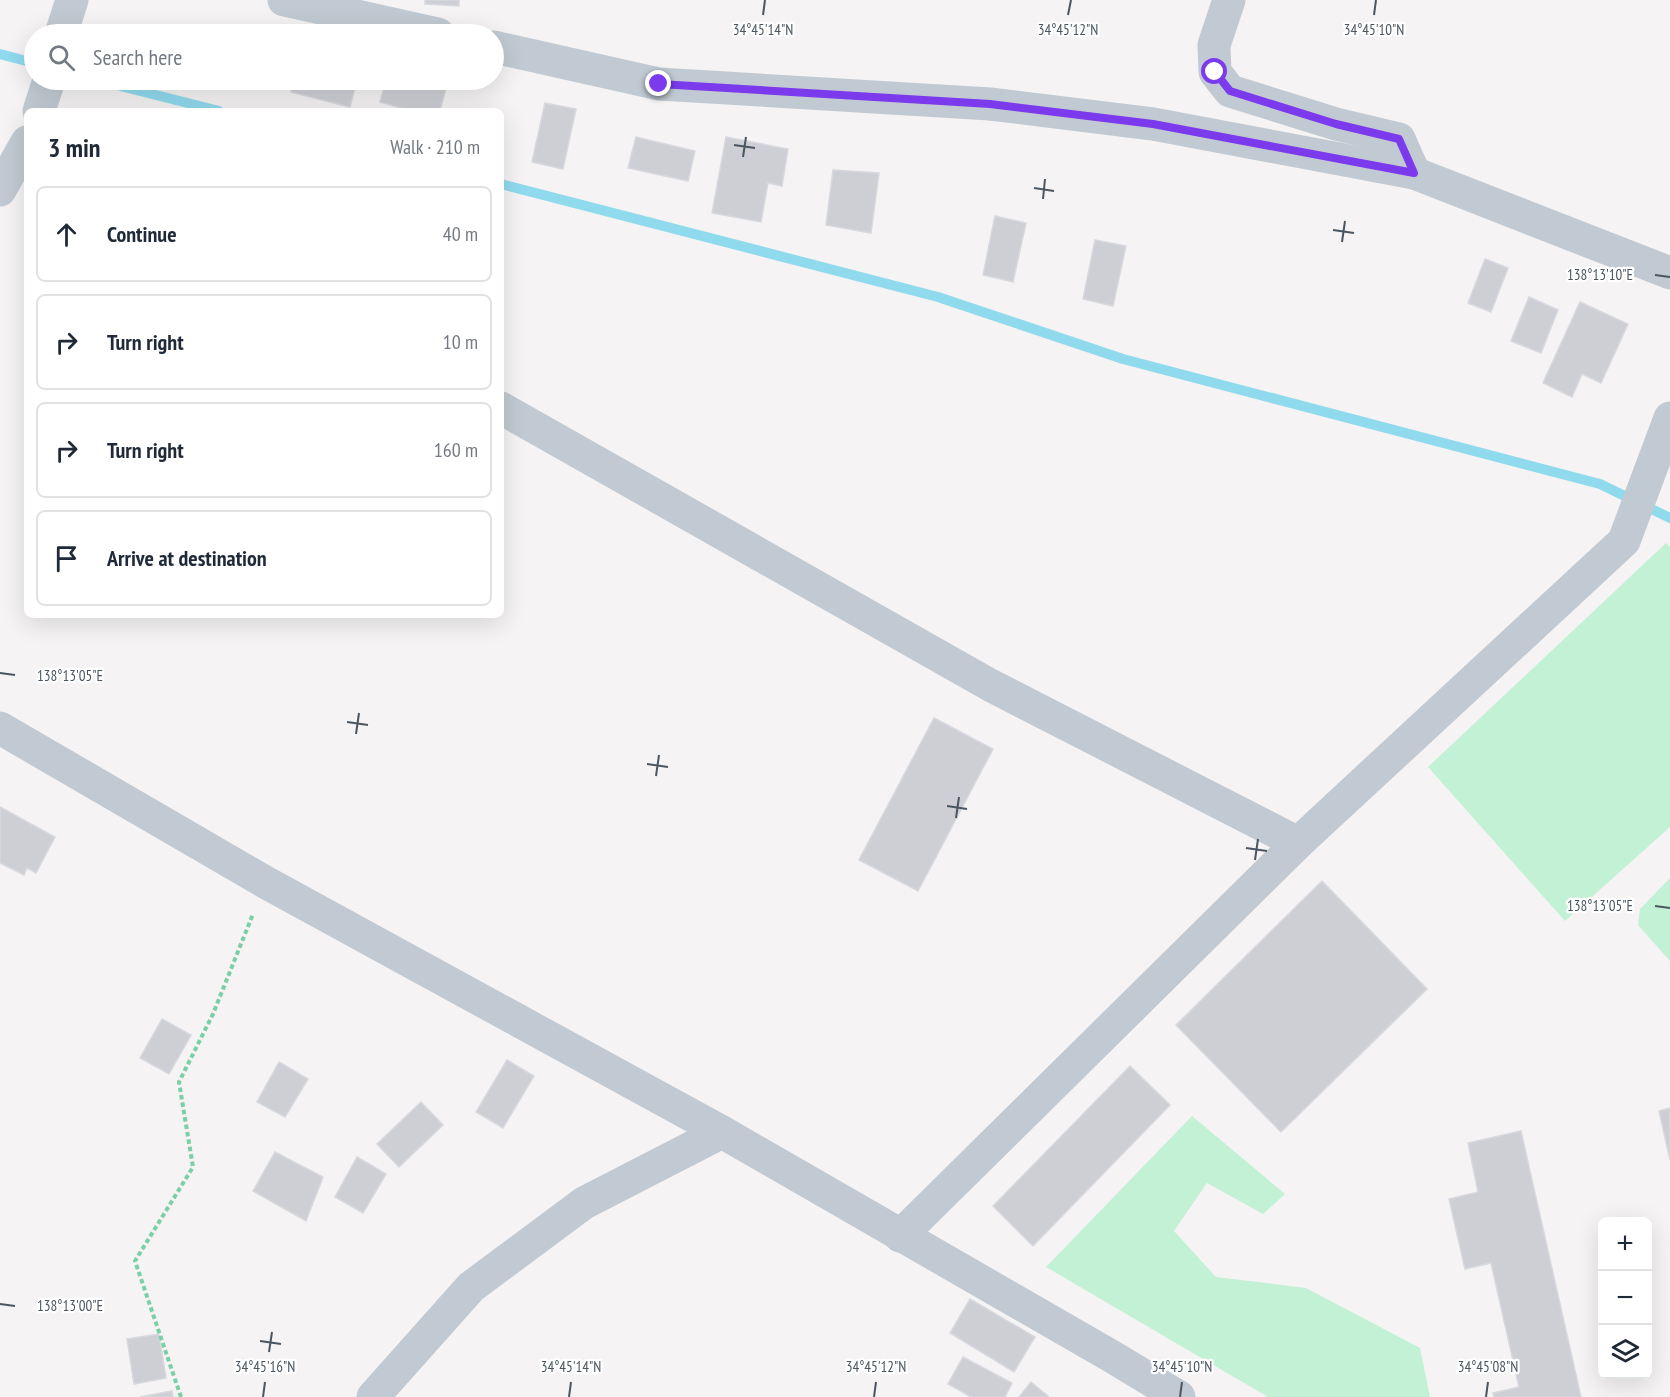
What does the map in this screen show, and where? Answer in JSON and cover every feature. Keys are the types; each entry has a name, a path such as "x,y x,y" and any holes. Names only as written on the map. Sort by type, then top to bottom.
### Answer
{"street":[{"path":"64,24 72,0"},
{"path":"284,0 393,24"},
{"path":"1229,0 1214,45 1215,72 1230,91 1336,124 1399,139 1414,173"},
{"path":"504,49 659,84 1013,107 1153,124 1414,173 1670,273"},
{"path":"40,108 46,90"},
{"path":"0,190 24,147"},
{"path":"504,410 990,685 1298,843"},
{"path":"900,1236 1298,843 1624,542 1670,418"},
{"path":"0,728 266,882 722,1132 1179,1397"},
{"path":"373,1397 471,1287 480,1280 584,1203 722,1132"}],"path":[{"path":"181,1397 135,1261 193,1167 179,1082 213,1014 266,882"}],"green space":[{"path":"1666,543 1670,547 1670,827 1565,921 1428,767"},
{"path":"1670,878 1670,961 1638,925 1640,909"},
{"path":"1192,1116 1285,1194 1263,1214 1207,1183 1174,1231 1216,1277 1306,1288 1420,1348 1430,1397 1268,1397 1046,1267"}],"building":[{"path":"425,0 459,0 459,6 425,4"},
{"path":"292,90 354,90 350,107 291,92"},
{"path":"383,90 445,90 441,108 401,108 380,102"},
{"path":"545,103 576,109 563,169 532,162"},
{"path":"636,137 695,151 688,181 628,168"},
{"path":"726,137 788,149 782,186 768,183 761,222 712,213"},
{"path":"833,170 879,173 871,233 826,225"},
{"path":"995,216 1026,223 1013,282 983,275"},
{"path":"1095,240 1126,246 1113,306 1083,299"},
{"path":"1485,259 1508,268 1491,312 1468,303"},
{"path":"1529,297 1558,310 1541,353 1511,341"},
{"path":"1580,302 1628,324 1601,383 1582,374 1572,397 1543,383"},
{"path":"934,718 993,749 918,891 859,860"},
{"path":"0,807 55,837 36,873 27,868 24,875 0,863"},
{"path":"1322,881 1427,989 1281,1132 1176,1025"},
{"path":"162,1019 191,1035 169,1074 140,1058"},
{"path":"507,1060 534,1076 503,1128 476,1112"},
{"path":"279,1062 308,1079 285,1117 257,1102"},
{"path":"1130,1066 1170,1105 1033,1246 993,1206"},
{"path":"421,1102 443,1125 399,1167 377,1144"},
{"path":"1670,1108 1670,1160 1659,1111"},
{"path":"1521,1131 1581,1397 1494,1397 1493,1393 1519,1387 1491,1263 1465,1269 1449,1199 1478,1192 1468,1143"},
{"path":"275,1152 323,1177 306,1221 253,1191"},
{"path":"357,1157 386,1174 363,1213 335,1197"},
{"path":"970,1299 1035,1337 1014,1372 950,1333"},
{"path":"159,1334 166,1378 134,1384 127,1339"},
{"path":"963,1357 1012,1383 1005,1397 971,1397 948,1384"},
{"path":"1031,1382 1049,1397 1019,1397"},
{"path":"172,1391 173,1397 140,1397"}],"waterway":[{"path":"0,54 24,60"},
{"path":"136,90 207,108"},
{"path":"504,185 938,297 1123,359 1600,484 1670,518"}],"route":[{"path":"659,84 990,104 1153,124 1414,173 1399,139 1336,124 1230,91 1215,72"}]}
